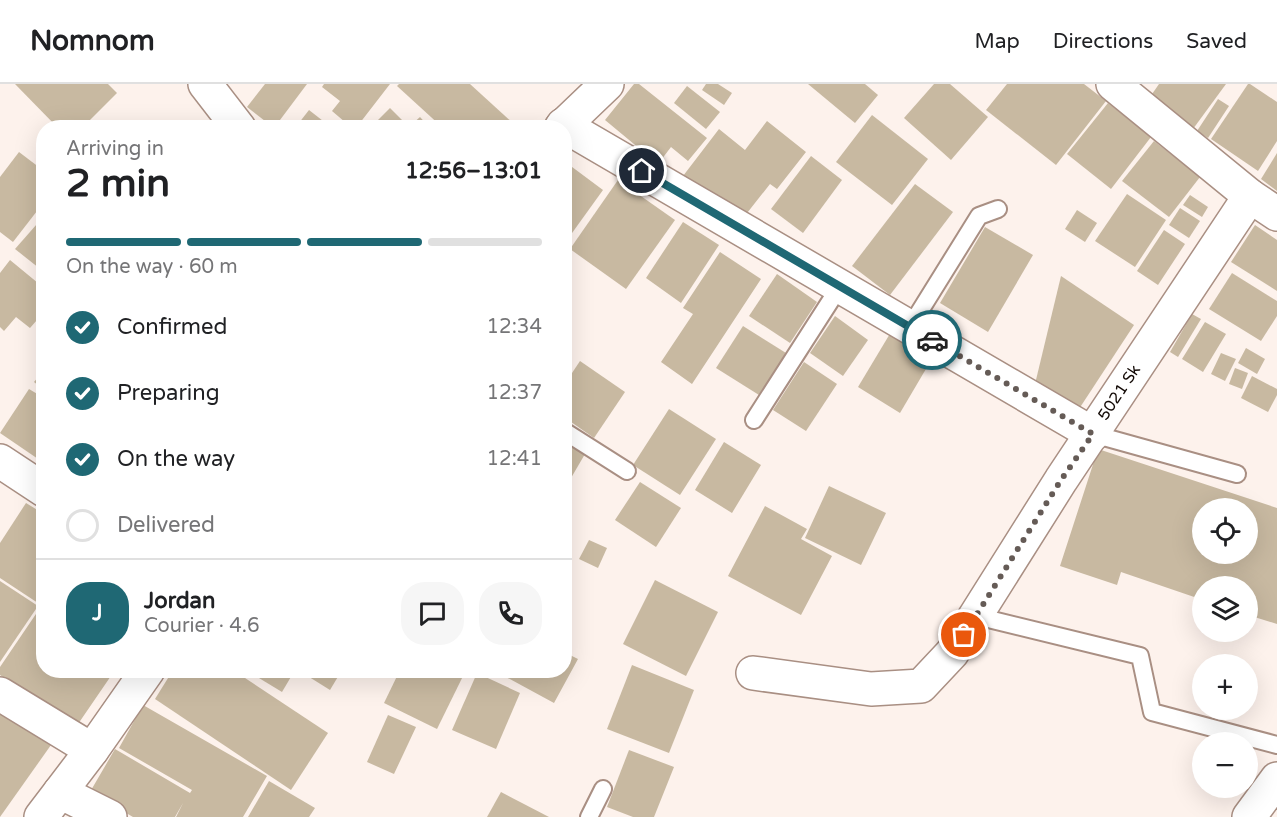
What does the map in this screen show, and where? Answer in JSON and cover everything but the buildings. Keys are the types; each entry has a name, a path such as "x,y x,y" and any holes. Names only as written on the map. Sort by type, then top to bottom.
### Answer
{"street":[{"path":"205,84 233,120"},
{"path":"568,120 607,84"},
{"path":"1113,84 1250,196 1277,214"},
{"path":"572,132 1093,434"},
{"name":"5021 Sk","path":"753,673 871,689 921,686 952,653 1250,196"},
{"path":"0,460 36,485"},
{"path":"110,817 51,804 142,678"},
{"path":"0,694 92,750"},
{"path":"1249,817 1277,779"}],"lane":[{"path":"910,327 980,216 998,209"},
{"path":"754,420 840,286"},
{"path":"1093,434 1237,474"},
{"path":"572,436 627,471"},
{"path":"975,616 1140,656 1152,712 1277,745"},
{"path":"589,817 603,789"}],"way so far":[{"path":"932,340 1093,434 1061,480 964,635"}],"route":[{"path":"642,171 932,340"}]}
